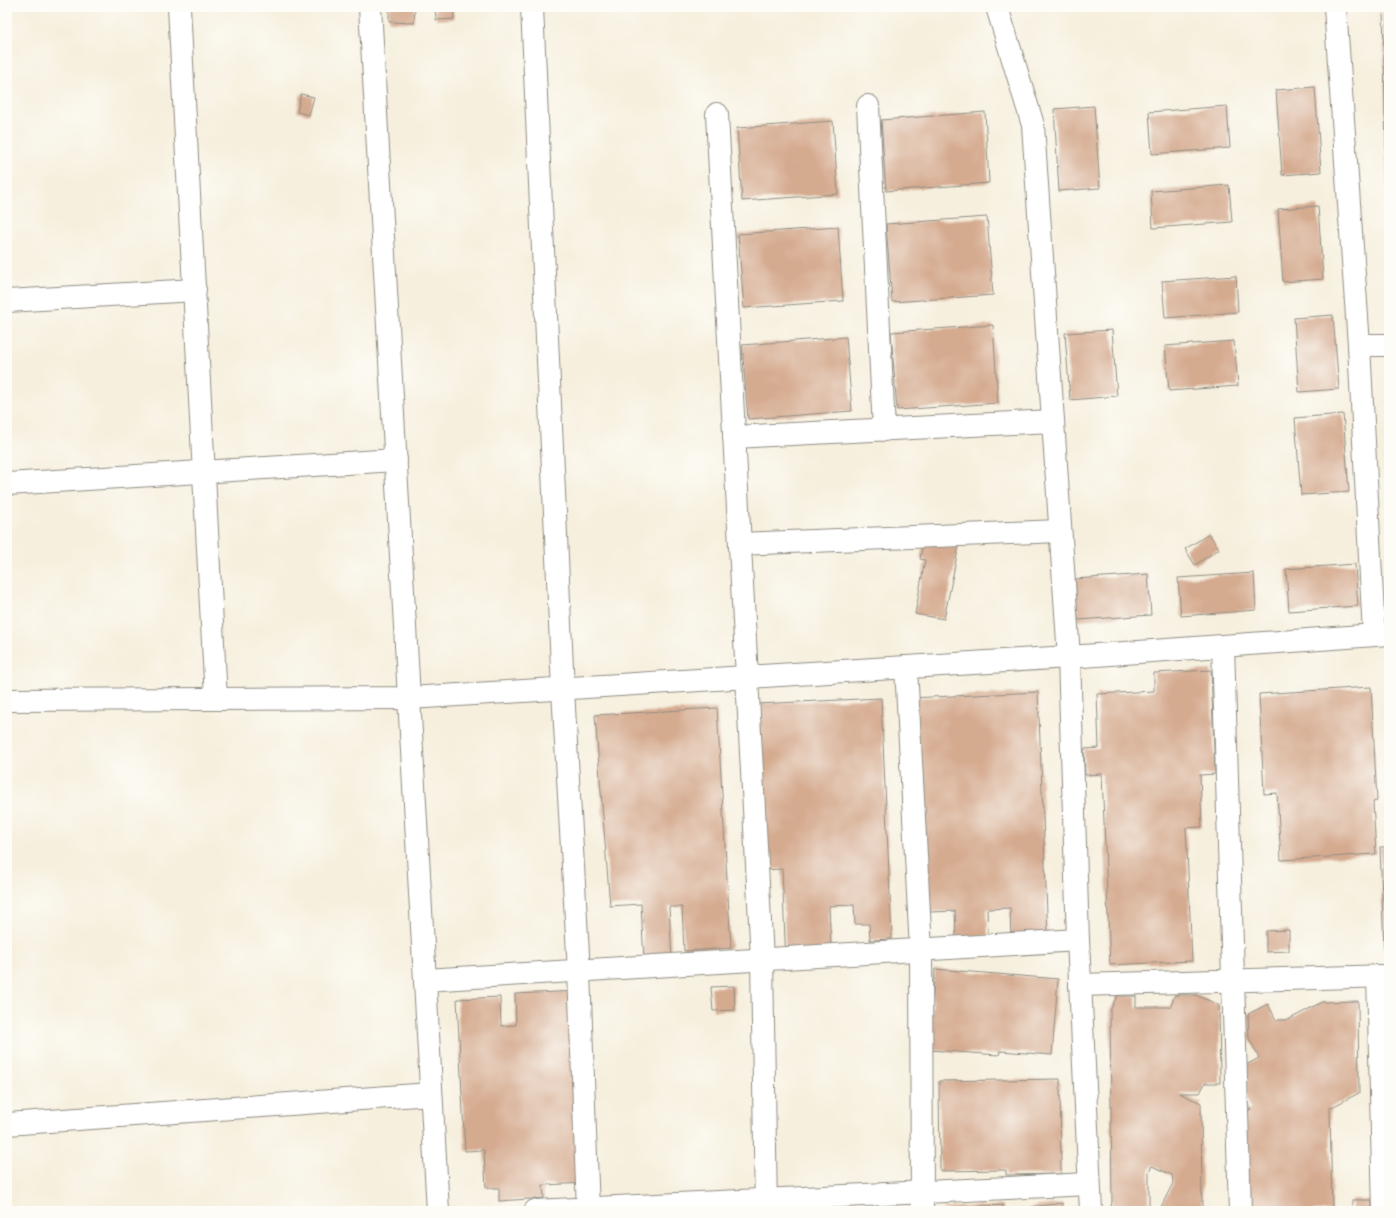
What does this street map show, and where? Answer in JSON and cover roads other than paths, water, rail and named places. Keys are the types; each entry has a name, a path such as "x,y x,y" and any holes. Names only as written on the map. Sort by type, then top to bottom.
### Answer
{"street":[{"path":"179,7 216,699"},
{"path":"370,7 438,1211"},
{"path":"532,7 563,690 579,972 588,1210"},
{"path":"997,7 1033,125 1068,657 1078,940 1091,1211"},
{"path":"7,700 409,698 563,690 906,668 1381,634 1335,7"},
{"path":"868,106 884,430"},
{"path":"717,114 762,959 766,1205"},
{"path":"7,301 195,290"},
{"path":"1359,345 1389,345"},
{"path":"734,437 1053,422"},
{"path":"7,484 396,460"},
{"path":"740,544 1060,531"},
{"path":"1224,646 1240,1211"},
{"path":"906,668 921,950 921,1201"},
{"path":"425,980 579,972 762,959 1078,940"},
{"path":"1080,985 1384,976 1384,1211"},
{"path":"7,1124 431,1094"},
{"path":"535,1211 921,1201 1089,1184"}]}
